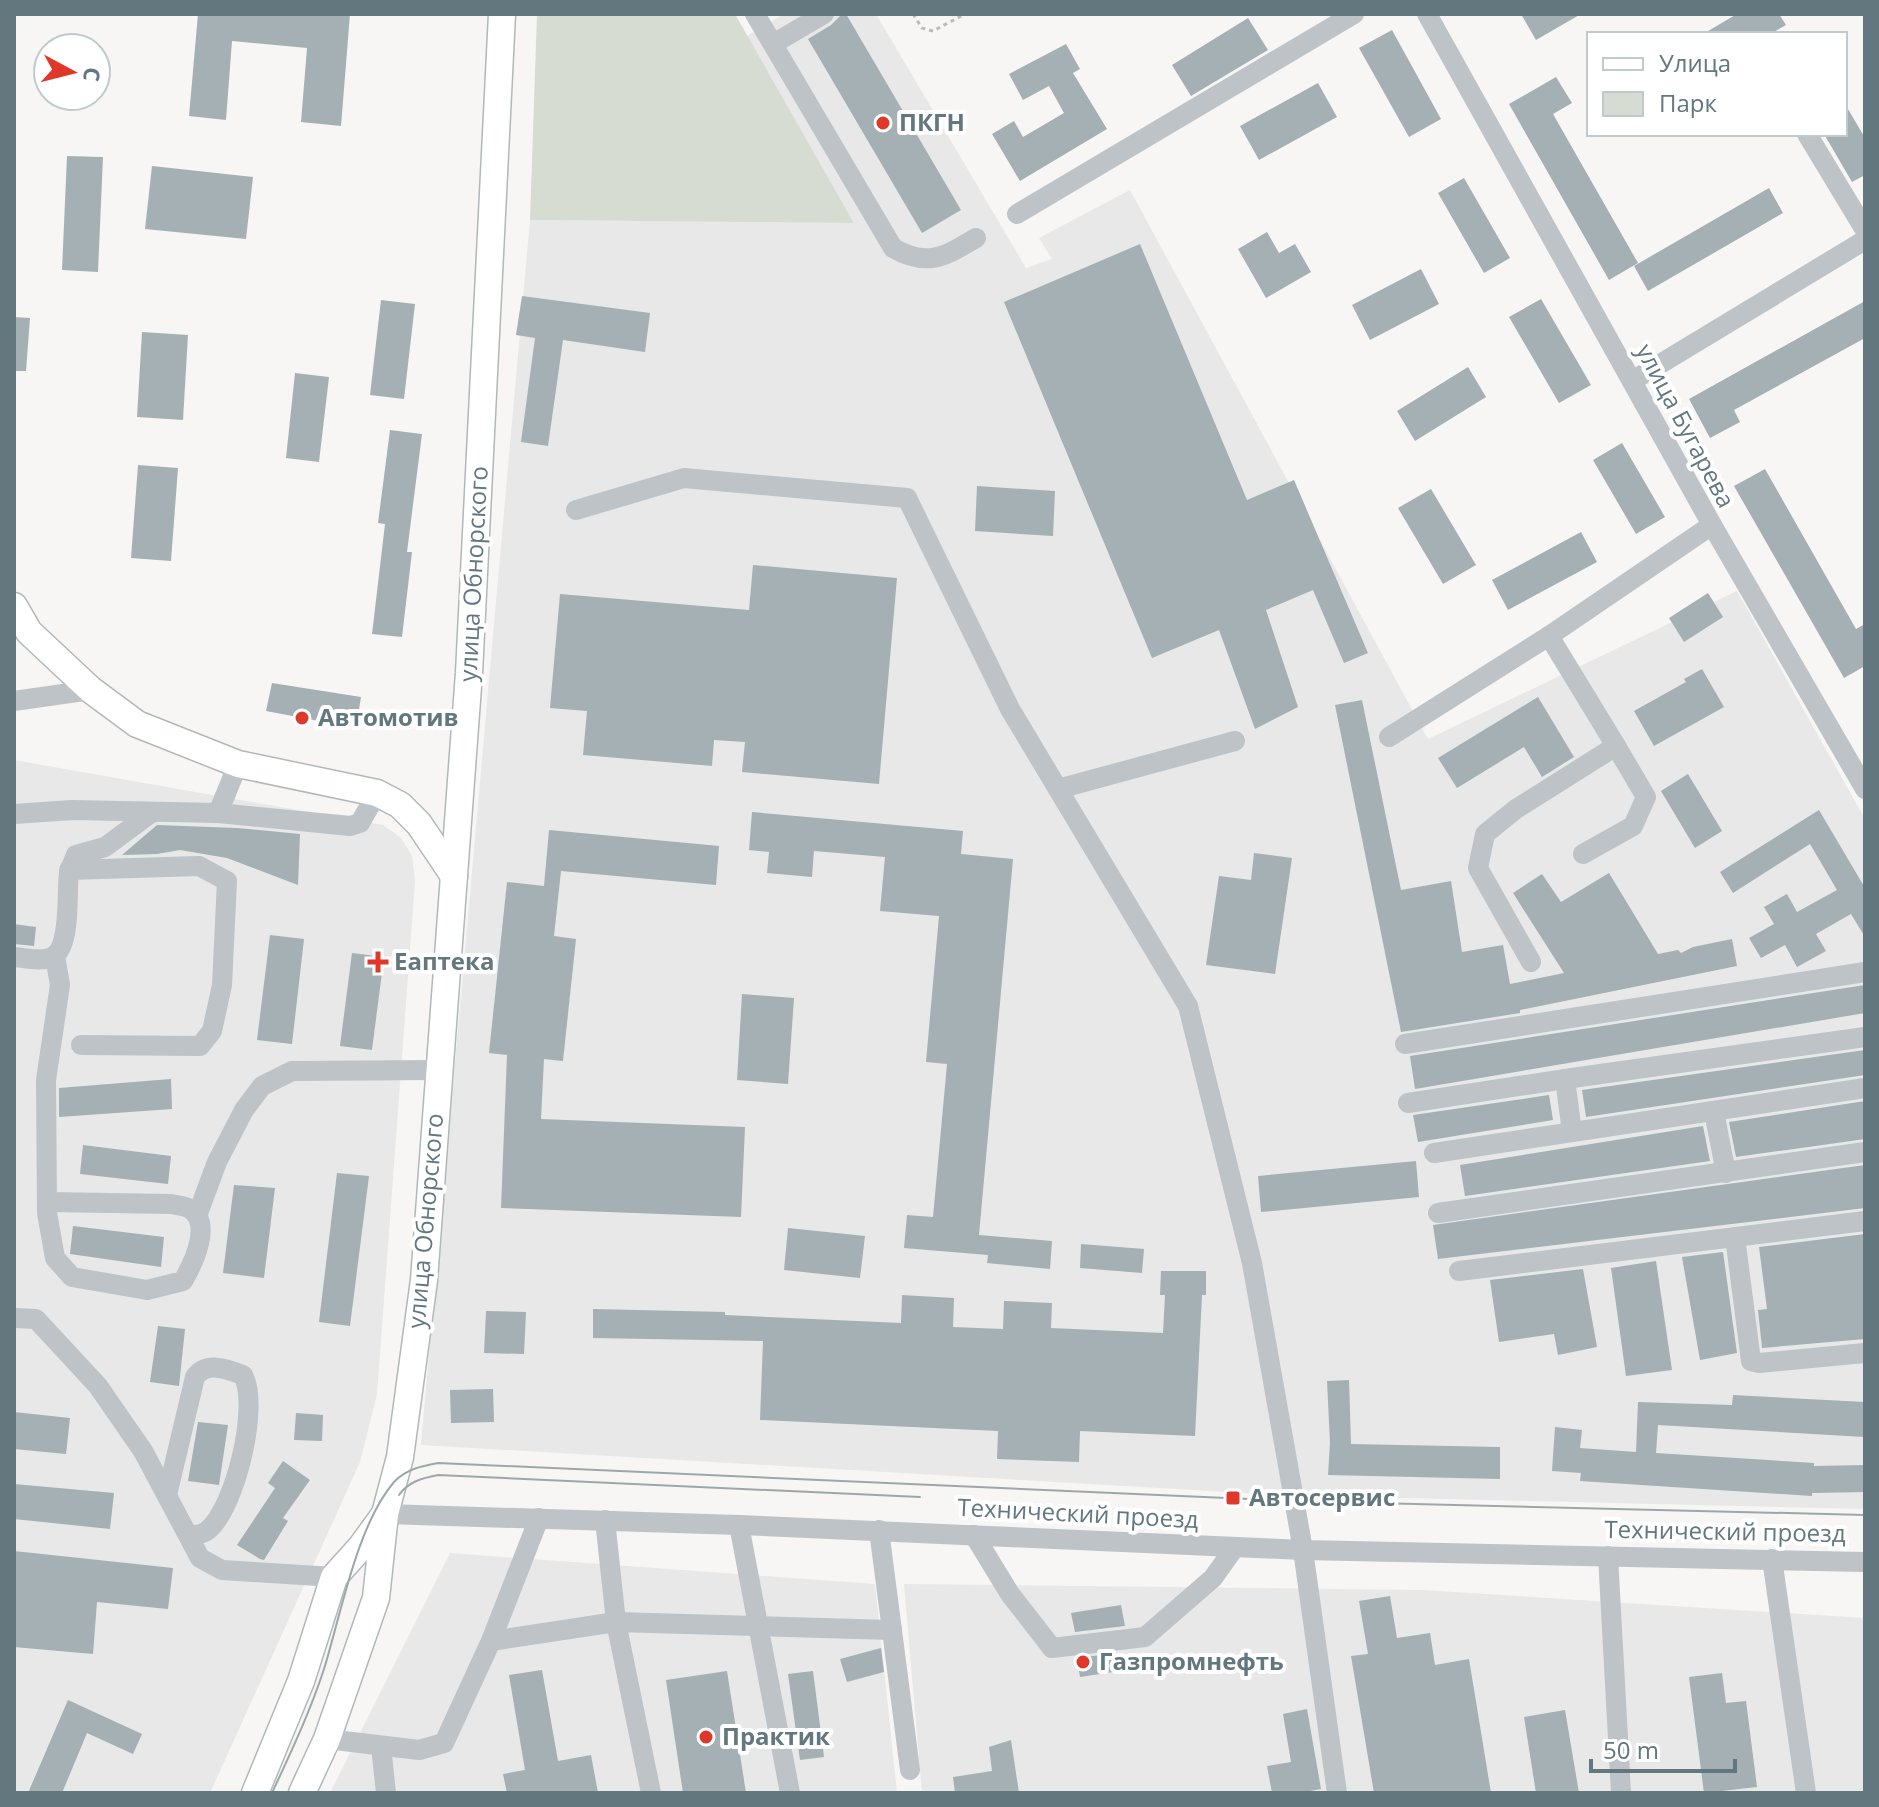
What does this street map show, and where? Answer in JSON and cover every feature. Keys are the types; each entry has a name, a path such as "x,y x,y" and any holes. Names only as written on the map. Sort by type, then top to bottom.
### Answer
{"main road":[{"name":"улица Обнорского","path":"302,1793 331,1741 376,1598 385,1514 400,1457 424,1280 469,673 502,14"},
{"path":"14,606 29,632 91,690 137,724 238,764 377,793 400,805 419,824 454,876"},
{"name":"улица Обнорского","path":"255,1793 301,1681 334,1577 385,1514"}],"street":[{"path":"755,14 893,248 906,256 923,260 944,257 976,238"},
{"path":"773,44 824,14"},
{"path":"1017,214 1354,14"},
{"name":"улица Бугарева","path":"1389,737 1549,636 1712,525 1427,14"},
{"path":"1808,136 1865,230"},
{"path":"1632,381 1865,240"},
{"path":"576,510 684,478 907,498 1010,709 1188,1006 1252,1263 1303,1550 1337,1793"},
{"path":"1712,525 1865,789"},
{"path":"1549,636 1646,797 1633,826 1583,854"},
{"path":"14,701 91,690"},
{"path":"1058,789 1235,741"},
{"path":"1531,962 1478,868 1485,834 1516,809 1616,746"},
{"path":"218,813 238,764"},
{"path":"14,814 72,810 218,813 350,826 360,823 377,793"},
{"path":"14,957 47,959 62,949 68,909 69,870 76,855 105,847 151,813"},
{"path":"69,870 199,866 227,881 222,985 212,1031 200,1046 81,1045"},
{"path":"47,1202 171,1204 189,1208 197,1216 200,1227 196,1259 183,1281 147,1290 72,1277 55,1258 47,1202 46,1080 60,985 55,956"},
{"path":"1405,1044 1865,972"},
{"path":"1408,1103 1865,1037"},
{"path":"197,1216 217,1162 244,1110 262,1086 292,1071 439,1070"},
{"path":"1565,1079 1572,1132"},
{"path":"1434,1153 1865,1088"},
{"path":"1714,1112 1726,1173"},
{"path":"1438,1213 1865,1152"},
{"path":"1459,1271 1865,1221"},
{"path":"1735,1237 1751,1361 1759,1363 1865,1353"},
{"path":"14,1318 36,1319 98,1386 143,1451 200,1558 222,1570 334,1577"},
{"path":"167,1495 195,1377 199,1371 210,1367 243,1375 248,1384 250,1421 227,1505 207,1532 190,1536"},
{"name":"Технический проезд","path":"385,1514 879,1530 1303,1550 1865,1562"},
{"path":"331,1741 419,1750 444,1743 491,1641 539,1518"},
{"path":"605,1520 616,1622 651,1793"},
{"path":"739,1525 790,1793"},
{"path":"879,1530 910,1770"},
{"path":"974,1535 1010,1594 1052,1648 1145,1637 1213,1578 1235,1547"},
{"path":"1608,1556 1621,1793"},
{"path":"1772,1559 1806,1793"},
{"path":"491,1641 616,1622 892,1630"},
{"path":"381,1746 386,1793"}],"path":[{"path":"913,14 922,28 933,31 965,14"}],"shaded area":[{"path":"784,14 876,14 1026,268 1052,259 1039,238 1130,190 1428,739 1737,591 1865,819 1865,1509 1280,1495 421,1445 530,220 854,223 747,36"},
{"path":"14,760 383,825 401,838 412,856 415,881 377,1394 360,1462 210,1793 14,1793"},
{"path":"450,1553 875,1584 897,1793 330,1793"},
{"path":"904,1584 1422,1590 1865,1618 1865,1793 922,1793"}],"green space":[{"path":"537,14 735,14 854,223 530,220"}],"building":[{"path":"198,14 350,14 341,126 301,122 307,48 232,41 226,120 189,116"},
{"name":"ПКГН","path":"846,14 961,210 922,233 808,39"},
{"path":"1521,14 1581,14 1536,40"},
{"path":"1737,14 1779,14 1786,25 1774,32 1706,32"},
{"path":"1248,18 1268,50 1191,96 1172,65"},
{"path":"1392,30 1441,119 1409,137 1359,48"},
{"path":"1066,44 1080,69 1073,73 1107,129 1020,181 992,134 1014,121 1023,137 1064,113 1049,86 1023,100 1009,74"},
{"path":"1556,77 1572,103 1553,114 1638,263 1609,280 1509,104"},
{"path":"1318,83 1337,117 1259,160 1240,126"},
{"path":"1847,107 1865,138 1865,175 1852,182 1825,136 1847,136"},
{"path":"67,156 103,157 98,272 62,270"},
{"path":"152,166 253,177 246,239 145,229"},
{"path":"1464,178 1510,258 1484,273 1438,193"},
{"path":"1769,188 1783,213 1648,291 1634,266"},
{"path":"1267,232 1279,253 1295,244 1311,272 1266,298 1238,249"},
{"path":"1140,244 1247,500 1294,480 1368,653 1344,663 1313,590 1266,610 1298,707 1255,729 1219,630 1152,658 1004,302"},
{"path":"1421,269 1439,304 1370,340 1352,305"},
{"path":"522,296 650,313 645,352 563,340 548,446 521,442 535,338 516,335"},
{"path":"1541,299 1591,385 1559,403 1509,317"},
{"path":"381,300 415,304 404,399 370,395"},
{"path":"1865,301 1865,338 1734,410 1740,422 1710,438 1689,399"},
{"path":"14,317 30,318 26,371 14,371"},
{"path":"142,332 188,335 183,420 137,417"},
{"path":"1468,367 1486,397 1415,441 1397,411"},
{"path":"295,373 329,377 319,462 286,458"},
{"path":"390,430 422,434 407,552 412,552 402,637 372,634 385,524 378,523"},
{"path":"1622,443 1665,517 1636,534 1593,460"},
{"path":"138,465 178,468 171,561 131,558"},
{"path":"1765,469 1856,629 1865,624 1865,666 1844,678 1734,486"},
{"path":"977,486 1055,491 1053,536 975,531"},
{"path":"1431,489 1476,565 1443,584 1398,508"},
{"path":"1581,532 1597,562 1508,610 1492,580"},
{"path":"753,565 897,578 879,784 742,772 745,742 714,740 712,766 583,755 587,711 550,708 560,594 749,610"},
{"path":"1708,593 1723,617 1684,642 1669,618"},
{"path":"1702,669 1724,707 1654,746 1634,711 1686,682 1684,679"},
{"path":"272,683 361,697 356,728 266,711"},
{"path":"1538,697 1574,757 1542,777 1524,747 1457,788 1438,758"},
{"path":"1362,700 1401,890 1451,881 1462,952 1503,945 1510,984 1564,973 1513,893 1542,874 1561,902 1609,873 1658,954 1678,950 1681,953 1693,947 1732,939 1737,966 1520,1010 1520,1013 1401,1032 1335,705"},
{"path":"1688,774 1722,831 1695,848 1661,791"},
{"path":"1819,810 1865,888 1865,937 1851,914 1816,934 1826,951 1797,967 1785,945 1761,958 1749,938 1774,924 1764,907 1787,894 1797,912 1837,890 1810,844 1733,893 1720,872"},
{"path":"752,812 963,831 961,854 1013,859 979,1235 1052,1241 1050,1269 987,1263 988,1255 904,1248 907,1215 933,1217 947,1064 926,1062 939,916 880,911 885,857 814,851 812,877 767,873 769,852 749,850"},
{"path":"157,825 300,834 298,885 227,858 180,850 122,855"},
{"path":"549,830 719,846 716,885 561,871 554,936 576,939 563,1061 544,1059 541,1119 745,1127 741,1217 501,1208 507,1055 489,1053 507,882 544,886"},
{"path":"1254,853 1292,858 1275,974 1206,965 1219,876 1251,880"},
{"path":"14,924 36,927 34,946 14,944"},
{"path":"270,935 304,939 292,1044 257,1040"},
{"path":"352,953 384,957 372,1050 340,1046"},
{"path":"1865,985 1865,1013 1415,1089 1410,1056"},
{"path":"742,994 794,998 788,1084 737,1080"},
{"path":"1865,1050 1865,1075 1586,1117 1582,1090"},
{"path":"171,1079 172,1109 59,1117 59,1088"},
{"path":"1549,1095 1553,1120 1418,1142 1413,1115"},
{"path":"1865,1101 1865,1139 1736,1157 1729,1122"},
{"path":"1703,1126 1710,1161 1465,1196 1460,1165"},
{"path":"83,1145 171,1156 168,1184 80,1174"},
{"path":"1416,1161 1419,1197 1261,1212 1258,1176"},
{"path":"1865,1165 1865,1208 1438,1259 1433,1225"},
{"path":"337,1173 369,1176 350,1326 319,1322"},
{"path":"234,1185 275,1188 264,1278 223,1273"},
{"path":"73,1226 164,1237 161,1267 70,1254"},
{"path":"788,1228 865,1236 860,1278 784,1270"},
{"path":"1865,1234 1865,1339 1762,1348 1758,1310 1767,1309 1759,1247"},
{"path":"1081,1244 1144,1249 1142,1273 1080,1268"},
{"path":"1723,1252 1737,1353 1700,1360 1682,1257"},
{"path":"1656,1261 1672,1370 1626,1376 1611,1268"},
{"path":"1583,1269 1597,1347 1558,1355 1554,1334 1499,1342 1490,1280"},
{"path":"1161,1271 1206,1271 1195,1436 1080,1431 1079,1462 997,1459 998,1431 760,1420 763,1341 593,1338 593,1309 725,1312 725,1315 901,1323 902,1295 954,1298 953,1327 1003,1329 1004,1301 1052,1303 1051,1328 1163,1333 1165,1295 1160,1295"},
{"path":"486,1311 526,1312 524,1354 484,1353"},
{"path":"158,1326 185,1329 179,1386 150,1382"},
{"path":"1349,1380 1351,1444 1500,1447 1500,1479 1328,1475 1327,1381"},
{"path":"493,1389 494,1422 451,1423 450,1390"},
{"path":"1733,1395 1865,1402 1865,1437 1658,1425 1656,1453 1814,1463 1814,1466 1865,1465 1865,1492 1812,1493 1812,1496 1580,1481 1581,1473 1552,1471 1555,1427 1582,1430 1580,1448 1636,1452 1638,1402 1732,1405"},
{"path":"14,1412 70,1418 66,1454 14,1449"},
{"path":"296,1413 323,1415 322,1441 294,1440"},
{"path":"198,1422 228,1425 219,1485 188,1481"},
{"path":"283,1461 310,1480 283,1518 288,1521 264,1560 237,1545 275,1488 268,1483"},
{"path":"14,1484 114,1493 110,1529 14,1519"},
{"path":"14,1551 173,1568 168,1609 97,1602 93,1654 14,1647"},
{"path":"1390,1596 1397,1638 1430,1633 1435,1665 1469,1659 1491,1793 1374,1793 1351,1656 1368,1654 1359,1601"},
{"path":"1121,1605 1125,1626 1075,1632 1071,1613"},
{"path":"881,1648 884,1672 847,1682 840,1659"},
{"path":"1117,1653 1120,1671 1080,1677 1077,1658"},
{"path":"542,1670 558,1761 591,1755 598,1793 507,1793 503,1774 525,1770 509,1675"},
{"name":"Практик","path":"727,1671 746,1793 683,1793 666,1680"},
{"path":"813,1671 824,1757 800,1760 788,1674"},
{"path":"1722,1673 1726,1703 1746,1701 1757,1787 1704,1793 1689,1677"},
{"path":"68,1700 142,1734 133,1754 87,1733 62,1793 28,1793"},
{"path":"1307,1709 1321,1789 1272,1793 1267,1766 1291,1762 1283,1714"},
{"path":"1565,1710 1579,1793 1536,1793 1524,1717"},
{"path":"1011,1740 1019,1793 955,1793 953,1777 992,1771 989,1747"}],"tram line":[{"path":"272,1793 319,1685 360,1546 381,1500 404,1474 438,1463 1294,1501 1865,1515"},
{"path":"399,1495 416,1481 438,1475 920,1497"}],"place":[{"name":"ПКГН","path":"883,123"},
{"name":"Автомотив","path":"302,718"},
{"name":"Еаптека","path":"378,962"},
{"name":"Автосервис","path":"1233,1498"},
{"name":"Газпромнефть","path":"1083,1662"},
{"name":"Практик","path":"706,1737"}]}
